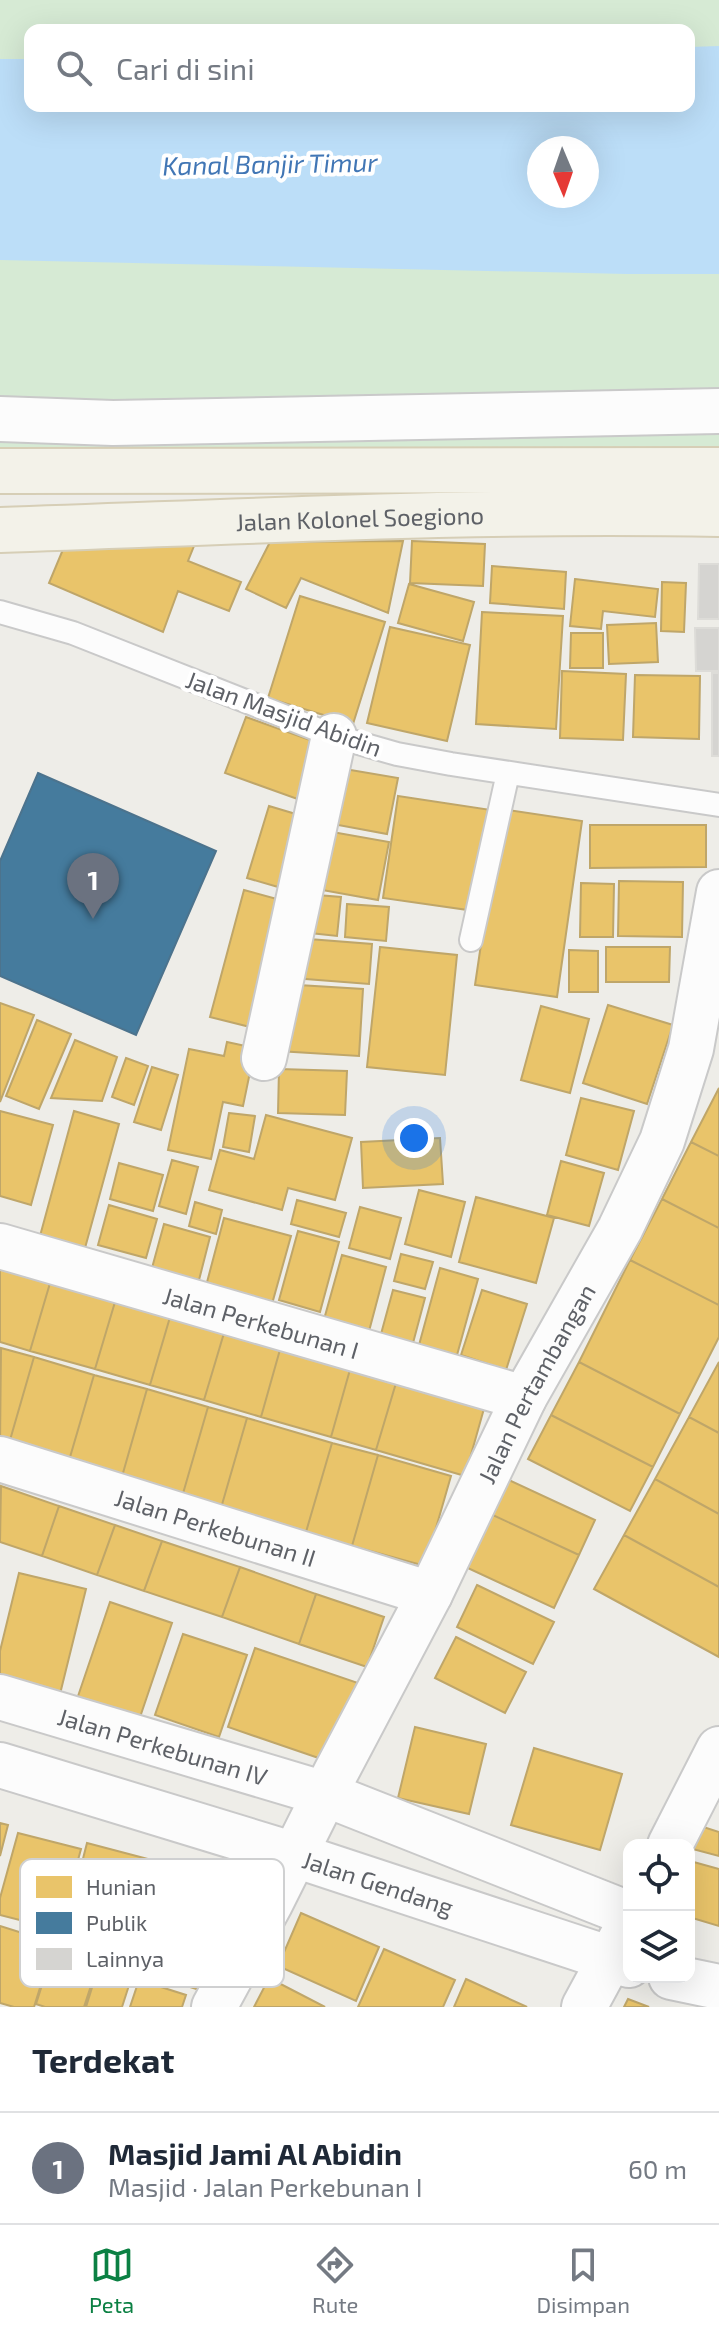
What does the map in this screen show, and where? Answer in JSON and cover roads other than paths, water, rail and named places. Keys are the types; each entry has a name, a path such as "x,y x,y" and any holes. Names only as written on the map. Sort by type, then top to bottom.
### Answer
{"main road":[{"name":"Jalan Kolonel Soegiono","path":"0,471 719,470"},
{"name":"Jalan Kolonel Soegiono","path":"0,530 439,515 719,514"}],"street":[{"path":"0,419 113,423 719,411"},
{"path":"264,1058 334,736"},
{"name":"Jalan Pertambangan","path":"284,1876 430,1594 524,1398 620,1229 662,1141 691,1049 719,892"},
{"name":"Jalan Perkebunan I","path":"0,1246 524,1398"},
{"name":"Jalan Perkebunan II","path":"0,1459 430,1594"},
{"name":"Jalan Perkebunan IV","path":"0,1697 325,1794"},
{"path":"673,1839 719,1749"},
{"name":"Jalan Gendang","path":"0,1765 295,1855 623,1949 584,2007"},
{"path":"325,1794 623,1912"},
{"path":"695,1982 719,1987"},
{"name":"Jalan Pertambangan","path":"214,2007 225,1987"}],"lane":[{"name":"Jalan Masjid Abidin","path":"0,612 73,633 334,736 397,754 719,805"},
{"path":"471,940 508,773"}],"water":[{"name":"Kanal Banjir Timur","path":"719,46 719,274 0,260 0,59 24,59 24,112 695,112 695,47"}],"place":[{"name":"Masjid Jami Al Abidin","path":"93,919"}]}
